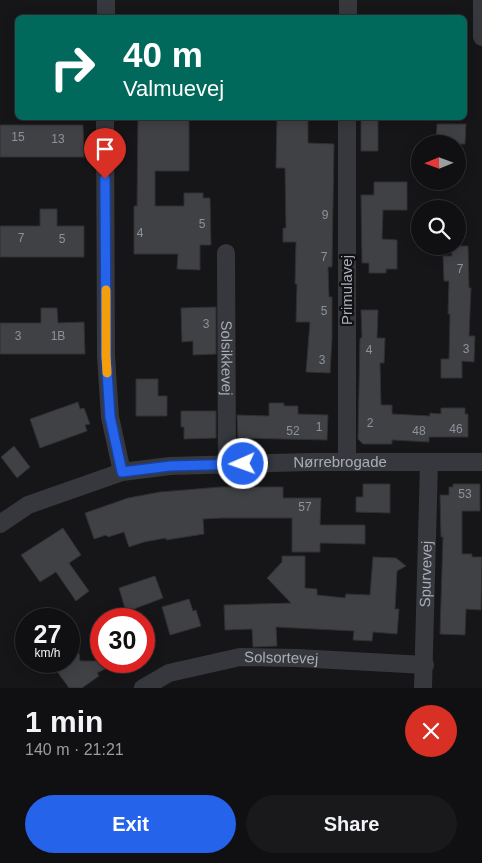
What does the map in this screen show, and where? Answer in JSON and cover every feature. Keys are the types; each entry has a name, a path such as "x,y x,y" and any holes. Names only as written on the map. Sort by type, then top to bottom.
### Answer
{"street":[{"path":"106,0 106,15"},
{"path":"348,0 348,15"},
{"path":"482,0 482,37"},
{"path":"105,120 106,356 110,417 122,472"},
{"name":"Primulavej","path":"346,462 348,120"},
{"name":"Solsikkevej","path":"226,253 227,464"},
{"name":"Spurvevej","path":"423,688 429,462"},
{"name":"Nørrebrogade","path":"0,524 28,506 122,472 170,466 227,464 482,462"},
{"name":"Solsortevej","path":"143,688 169,673 240,658 297,658 425,665"}],"building":[{"path":"138,120 189,120 189,171 155,171 155,206 184,206 184,193 203,193 203,198 210,198 211,245 200,245 200,270 177,269 178,254 134,254 134,206 137,206"},
{"path":"277,120 308,120 308,143 334,144 332,267 328,267 329,297 332,297 330,373 306,372 310,322 296,322 296,242 283,242 283,228 286,228 285,168 276,168"},
{"path":"361,120 378,120 378,151 361,151"},
{"path":"437,124 466,124 465,135 436,135"},
{"path":"0,125 83,125 84,157 0,157"},
{"path":"374,182 407,182 407,210 383,210 382,239 397,240 397,269 386,269 386,273 369,273 369,263 362,263 361,195 374,195"},
{"path":"40,209 57,209 57,226 84,226 84,257 0,257 0,226 40,226"},
{"path":"466,246 468,246 469,288 471,288 469,336 475,336 474,362 462,361 462,378 441,378 441,359 449,359 450,314 448,314 449,281 444,281 443,256 466,255"},
{"path":"216,307 216,354 193,355 193,341 182,342 181,308"},
{"path":"41,308 57,308 58,323 84,322 85,354 0,354 0,323 41,323"},
{"path":"361,310 378,310 377,338 385,338 384,363 380,363 381,405 392,405 392,414 430,416 430,413 441,414 441,408 465,408 465,414 468,414 468,437 429,437 429,442 392,440 392,444 363,444 358,439 360,338 362,338"},
{"path":"136,379 158,379 158,396 167,396 167,416 136,416"},
{"path":"78,402 80,409 84,408 90,424 85,425 87,431 40,448 30,419"},
{"path":"269,403 284,403 284,406 298,406 298,414 328,415 327,440 238,438 237,415 269,416"},
{"path":"181,411 216,411 216,438 184,439 184,427 181,427"},
{"path":"14,446 30,467 17,478 1,457"},
{"path":"363,484 390,484 390,513 356,512 356,497 363,497"},
{"path":"453,484 480,484 480,511 462,511 462,554 482,557 481,610 466,609 465,635 440,634 443,537 441,537 440,495 449,495 449,487 453,487"},
{"path":"221,487 283,487 283,498 321,498 320,525 365,525 365,544 320,543 320,552 292,552 292,518 223,518 203,519 204,534 166,540 166,538 129,547 124,532 94,539 85,513 128,498 160,492"},
{"path":"63,528 81,555 69,563 89,591 76,601 56,572 40,582 21,555"},
{"path":"282,556 305,556 305,588 317,589 317,595 345,598 346,594 370,595 373,557 396,558 406,566 397,571 395,609 399,609 397,634 373,632 372,641 353,640 354,631 276,627 277,646 253,647 252,629 225,630 224,605 291,603 267,578 282,562"},
{"path":"155,576 163,598 137,608 125,608 119,588"},
{"path":"189,599 193,611 196,610 201,626 170,635 162,607"},
{"path":"80,661 90,661 90,673 97,673 99,676 82,688 69,688 58,673 80,673"}],"slow traffic":[{"path":"106,290 107,373"}],"route":[{"path":"105,179 106,356 110,417 122,472 170,466 243,464"}]}
